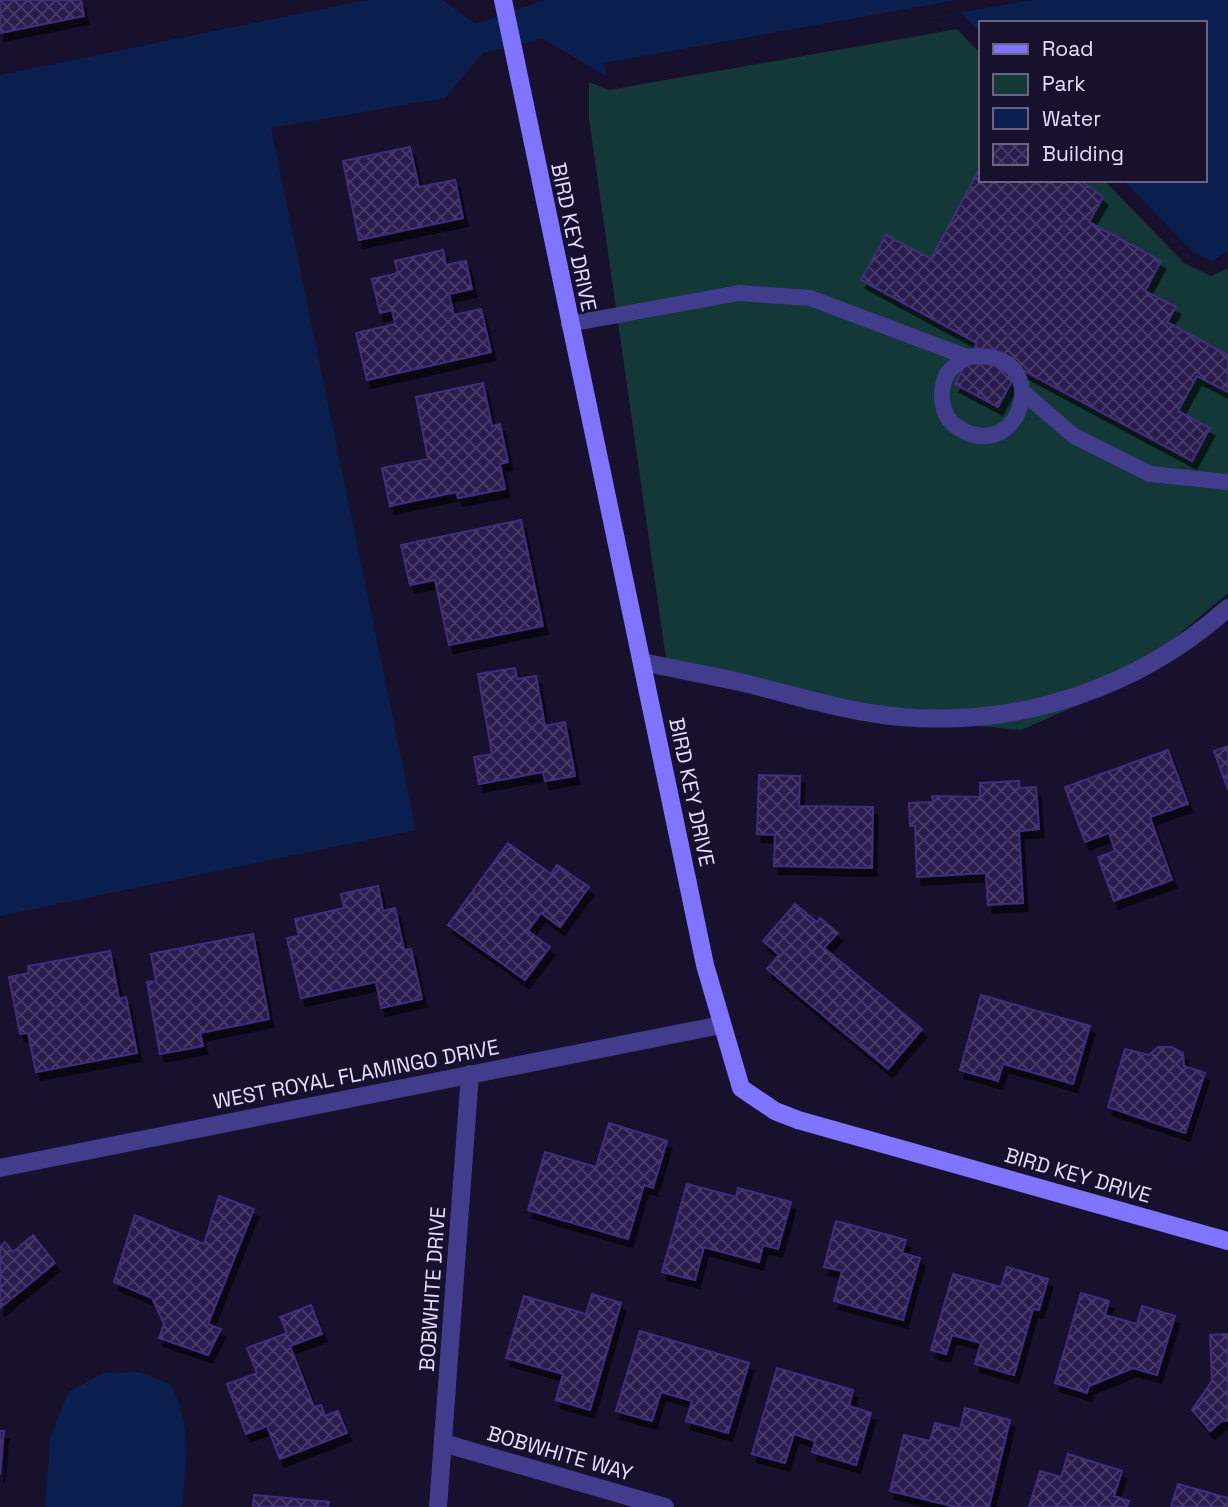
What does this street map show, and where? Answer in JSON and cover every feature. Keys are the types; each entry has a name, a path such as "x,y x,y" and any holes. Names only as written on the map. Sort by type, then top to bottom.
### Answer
{"street":[{"name":"BIRD KEY DRIVE","path":"503,0 529,137 705,965 741,1088 775,1111 1228,1241"},
{"path":"642,662 741,682 835,707 900,717 971,717 1041,707 1108,686 1170,653 1228,608"},
{"name":"WEST ROYAL FLAMINGO DRIVE","path":"0,1168 721,1025"},
{"name":"BOBWHITE DRIVE","path":"438,1507 470,1074"},
{"name":"BOBWHITE WAY","path":"443,1443 665,1507"}],"lane":[{"path":"569,324 739,293 810,298 967,357 986,355 1005,361 1018,375 1024,393 1074,436 1150,474 1228,482"},
{"path":"967,357 947,373 941,398 950,422 966,433 972,436 998,434 1018,418 1024,393"}],"green space":[{"path":"957,29 979,52 979,182 1106,182 1184,263 1211,276 1228,268 1228,593 1113,690 1021,730 809,710 667,666 589,119 589,82 609,90"}],"water":[{"path":"366,0 443,0 475,24 546,0 1228,0 1228,251 1212,261 1193,252 1125,182 1207,182 1207,21 979,21 979,31 961,13 606,76 543,39 483,53 445,98 271,128 416,830 0,916 0,75"},
{"path":"139,1372 170,1384 182,1415 186,1444 182,1507 45,1507 50,1439 68,1392 104,1373"}],"pier":[{"path":"957,0 1031,0 606,76 604,63"}],"building":[{"path":"0,0 81,0 84,16 0,33"},
{"path":"410,147 419,187 455,180 463,218 359,240 343,161"},
{"path":"979,170 979,182 1083,182 1103,197 1089,222 1161,261 1145,291 1176,307 1167,322 1228,355 1228,392 1197,376 1178,411 1210,428 1192,461 1019,368 998,407 955,384 977,343 861,280 886,235 931,259"},
{"path":"443,250 446,265 466,261 472,289 449,294 454,315 481,309 491,352 367,380 356,333 395,324 392,310 380,313 372,279 398,273 395,261"},
{"path":"483,383 492,426 500,424 508,462 500,464 505,489 458,498 456,492 390,506 382,468 428,459 416,397"},
{"path":"521,520 543,626 449,645 435,580 410,585 401,545"},
{"path":"515,668 517,679 536,676 545,726 565,722 575,776 545,781 543,772 479,784 474,757 492,754 478,674"},
{"path":"1228,746 1228,790 1214,751"},
{"path":"1168,750 1188,804 1150,817 1172,880 1114,901 1098,857 1115,851 1109,833 1085,842 1065,787"},
{"path":"759,775 800,776 799,806 873,807 872,868 774,866 775,835 757,834"},
{"path":"1019,781 1019,788 1036,787 1039,829 1019,831 1023,903 988,905 986,873 917,877 915,826 910,826 909,803 933,802 932,796 980,797 980,783"},
{"path":"508,843 551,874 557,865 589,887 560,927 541,913 528,931 550,947 525,980 448,925"},
{"path":"378,886 383,911 395,908 404,950 411,949 422,999 381,1008 376,982 301,998 287,938 299,936 295,919 344,908 341,894"},
{"path":"795,904 817,922 820,918 838,933 824,948 922,1029 888,1069 767,969 779,955 763,941"},
{"path":"253,934 269,1019 200,1033 203,1046 160,1054 147,982 156,981 151,954"},
{"path":"110,951 119,999 126,997 137,1053 36,1072 28,1033 20,1034 9,977 29,973 28,966"},
{"path":"981,995 1090,1026 1073,1084 1003,1064 998,1081 960,1070"},
{"path":"1158,1047 1172,1047 1183,1053 1184,1066 1205,1073 1185,1133 1108,1107 1125,1049 1149,1055"},
{"path":"609,1123 667,1141 653,1188 644,1185 628,1239 528,1210 545,1152 596,1167"},
{"path":"687,1184 736,1197 738,1188 791,1202 778,1249 763,1245 759,1262 704,1247 695,1280 662,1272"},
{"path":"219,1196 254,1209 208,1324 221,1329 208,1355 159,1338 164,1324 152,1298 114,1282 135,1215 204,1244"},
{"path":"836,1221 906,1240 902,1253 920,1258 903,1320 834,1301 842,1271 824,1267"},
{"path":"33,1235 55,1263 0,1308 0,1247 5,1242 13,1252"},
{"path":"1007,1267 1048,1279 1039,1310 1033,1309 1014,1375 975,1364 981,1343 952,1335 946,1354 931,1350 953,1274 1001,1287"},
{"path":"1081,1293 1109,1301 1105,1315 1137,1324 1142,1306 1175,1316 1157,1375 1133,1368 1089,1386 1087,1393 1055,1383"},
{"path":"592,1294 621,1303 590,1410 556,1400 563,1374 506,1358 524,1296 586,1314"},
{"path":"311,1305 322,1334 290,1346 314,1407 321,1405 325,1416 338,1411 347,1433 280,1459 267,1426 246,1434 227,1384 257,1373 247,1348 287,1333 280,1317"},
{"path":"640,1331 749,1363 728,1433 686,1421 692,1401 661,1392 652,1421 616,1411"},
{"path":"1228,1334 1228,1421 1223,1420 1210,1431 1192,1410 1212,1381 1210,1335"},
{"path":"777,1368 853,1390 849,1406 871,1413 856,1465 812,1452 815,1441 794,1434 785,1463 752,1454"},
{"path":"965,1408 1010,1420 989,1507 956,1507 890,1491 904,1435 930,1441 935,1423 960,1429"},
{"path":"0,1431 4,1431 0,1475"},
{"path":"1068,1454 1122,1471 1114,1496 1129,1501 1127,1507 1029,1507 1040,1471 1061,1477"},
{"path":"1178,1484 1228,1498 1228,1507 1171,1507"},
{"path":"254,1495 329,1502 328,1507 253,1507"}]}
